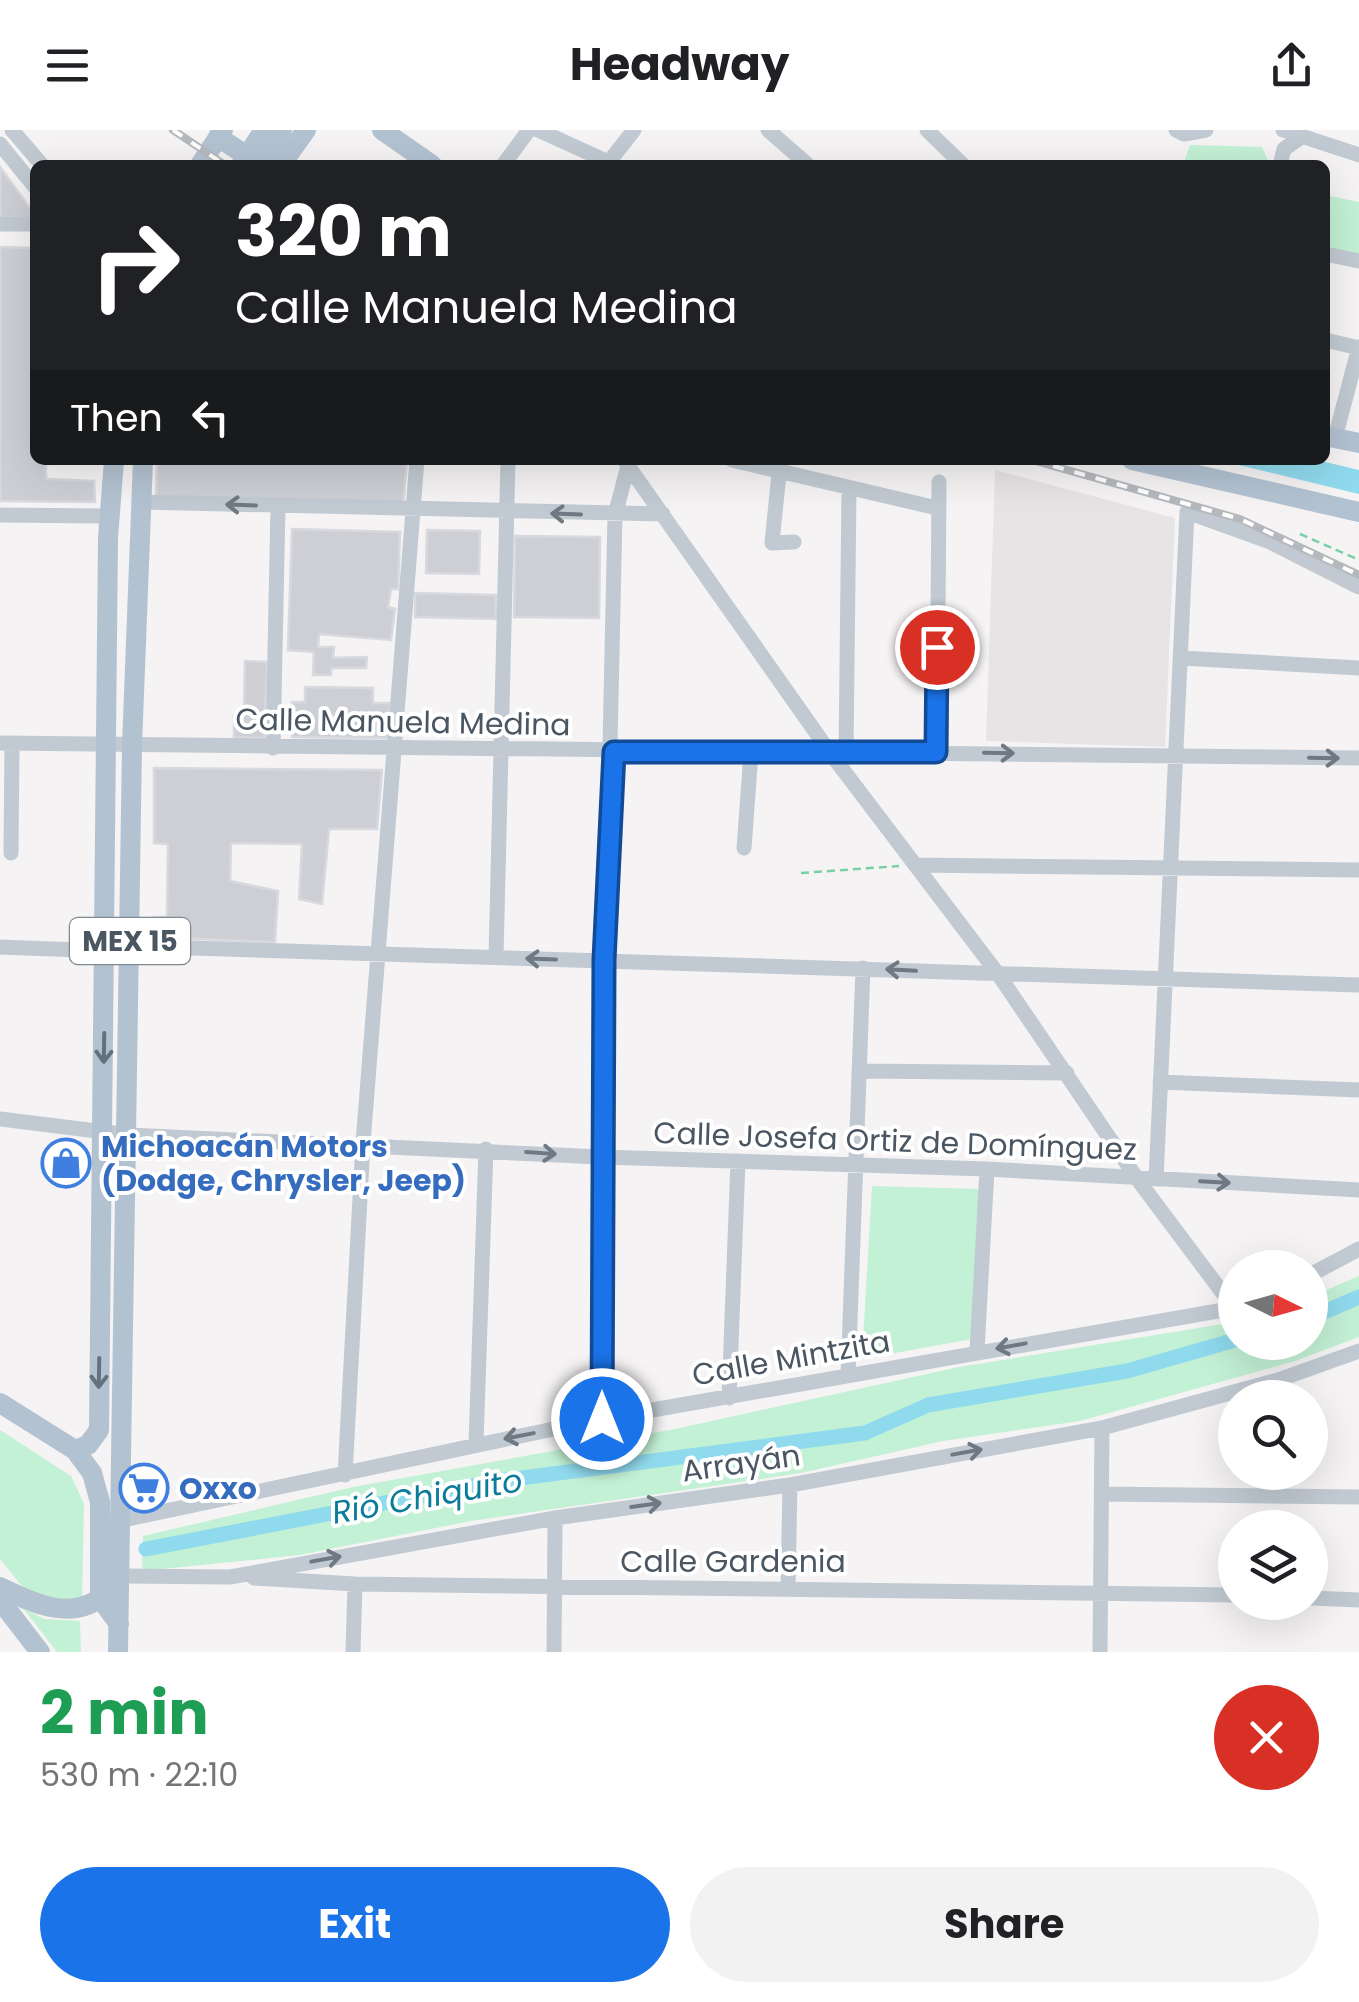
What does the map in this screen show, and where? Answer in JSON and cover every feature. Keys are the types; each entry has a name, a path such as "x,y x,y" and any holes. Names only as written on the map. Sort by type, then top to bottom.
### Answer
{"main road":[{"path":"244,160 264,130"},
{"path":"263,160 282,130"},
{"path":"284,160 306,130"},
{"path":"382,130 425,160"},
{"path":"203,160 220,134 254,160"},
{"path":"1330,437 1359,443"},
{"path":"103,465 102,516 108,538"},
{"name":"MEX 15","path":"75,1450 88,1446 99,1430 108,538 114,465"},
{"name":"MEX 15","path":"118,1652 137,543 129,513 130,465"},
{"path":"137,543 143,465"},
{"path":"1154,465 1359,512"},
{"path":"0,1403 75,1450 92,1473 100,1502 100,1598 119,1624"},
{"path":"0,1587 38,1606 66,1610 100,1598 122,1576"},
{"path":"0,1600 40,1652"}],"street":[{"path":"12,130 38,160"},
{"path":"507,160 528,130"},
{"path":"538,130 603,160"},
{"path":"615,160 634,130"},
{"path":"768,130 802,160"},
{"path":"927,130 958,160"},
{"path":"1176,130 1184,134 1206,130"},
{"path":"1273,130 1282,157 1303,136"},
{"path":"1283,130 1303,136 1329,136 1359,154"},
{"path":"0,144 30,181"},
{"path":"0,224 30,224"},
{"path":"1330,255 1359,262"},
{"path":"1330,341 1359,348 1330,437"},
{"path":"345,1475 362,1143 417,465"},
{"path":"496,957 508,465"},
{"path":"602,1419 604,960 614,752 616,515 626,465"},
{"path":"627,465 839,754 914,865 998,974 1138,1180 1218,1287"},
{"path":"752,465 937,508"},
{"path":"779,472 772,543 794,542"},
{"path":"936,752 938,482"},
{"path":"839,754 849,490"},
{"path":"142,502 663,514"},
{"path":"273,748 278,506"},
{"path":"1156,1178 1188,512 1270,542 1359,587"},
{"path":"0,515 102,516"},
{"path":"1181,658 1359,668"},
{"path":"6,743 11,853"},
{"name":"Calle Manuela Medina","path":"6,743 1359,758"},
{"path":"744,848 751,753"},
{"path":"914,865 1359,870"},
{"path":"0,947 106,951 130,946 1359,985"},
{"path":"848,1376 863,968"},
{"path":"859,1071 1067,1073"},
{"path":"1160,1082 1359,1090"},
{"name":"Calle Josefa Ortiz de Domínguez","path":"0,1119 102,1128 129,1135 601,1157 987,1169 1359,1190"},
{"path":"476,1444 486,1149"},
{"path":"729,1398 738,1161"},
{"path":"977,1352 987,1169"},
{"path":"1328,1265 1359,1249"},
{"name":"Calle Mintzita","path":"123,1520 602,1419 1218,1311"},
{"name":"Arrayán","path":"122,1576 230,1577 555,1518 790,1485 1102,1428 1278,1380 1359,1350"},
{"path":"1100,1652 1102,1428"},
{"path":"788,1589 790,1485"},
{"path":"1101,1494 1359,1497"},
{"path":"554,1652 555,1518"},
{"name":"Calle Gardenia","path":"230,1577 355,1584 1218,1594"},
{"path":"353,1652 355,1584"},
{"path":"1328,1599 1359,1600"}],"path":[{"path":"1300,534 1359,560"},
{"path":"801,873 914,865"}],"shaded area":[{"path":"995,470 1175,518 1165,747 986,741"}],"green space":[{"path":"1190,145 1262,147 1268,160 1185,160"},
{"path":"1330,196 1359,202 1359,257 1330,250"},
{"path":"872,1186 980,1189 972,1339 862,1359"},
{"path":"1359,1276 1359,1337 1328,1349 1328,1289"},
{"path":"1218,1325 1218,1360 1298,1360 1080,1421 943,1441 801,1473 471,1521 300,1555 142,1571 143,1536 353,1487 675,1429 959,1367"},
{"path":"0,1430 71,1476 84,1504 82,1601 29,1595 0,1559"},
{"path":"23,1608 44,1619 80,1621 81,1652 57,1652"}],"water":[{"path":"1330,463 1359,470 1359,494 1239,465"}],"building":[{"path":"0,167 30,208 30,218 0,217"},
{"path":"0,247 30,248 30,465 46,465 46,479 94,481 95,502 0,501"},
{"path":"157,465 407,465 403,506 156,496"},
{"path":"292,529 400,532 398,589 391,589 388,607 395,609 391,640 319,634 318,647 334,647 333,658 367,657 366,668 331,668 331,675 313,675 314,652 288,650"},
{"path":"427,530 480,531 479,574 426,573"},
{"path":"515,536 600,537 599,618 514,617"},
{"path":"415,593 496,595 496,619 415,617"},
{"path":"245,661 267,662 264,738 234,737 234,715 244,715"},
{"path":"305,687 373,688 373,703 390,703 389,738 292,737 292,702 305,702"},
{"path":"154,768 382,770 377,829 329,829 322,904 299,899 302,844 231,843 230,881 278,891 275,942 152,937 154,917 167,917 168,844 154,843"}],"waterway":[{"name":"Rió Chiquito","path":"1328,1310 1359,1297"},
{"name":"Rió Chiquito","path":"146,1549 498,1481 865,1433 928,1405 1127,1371 1218,1345"}],"railway":[{"path":"173,130 218,160"},
{"path":"1050,465 1240,519 1359,575"}],"place":[{"name":"Michoacán Motors (Dodge, Chrysler, Jeep)","path":"66,1163"},
{"name":"Oxxo","path":"144,1488"}],"route":[{"path":"602,1419 604,960 614,752 936,752 937,647"}]}
